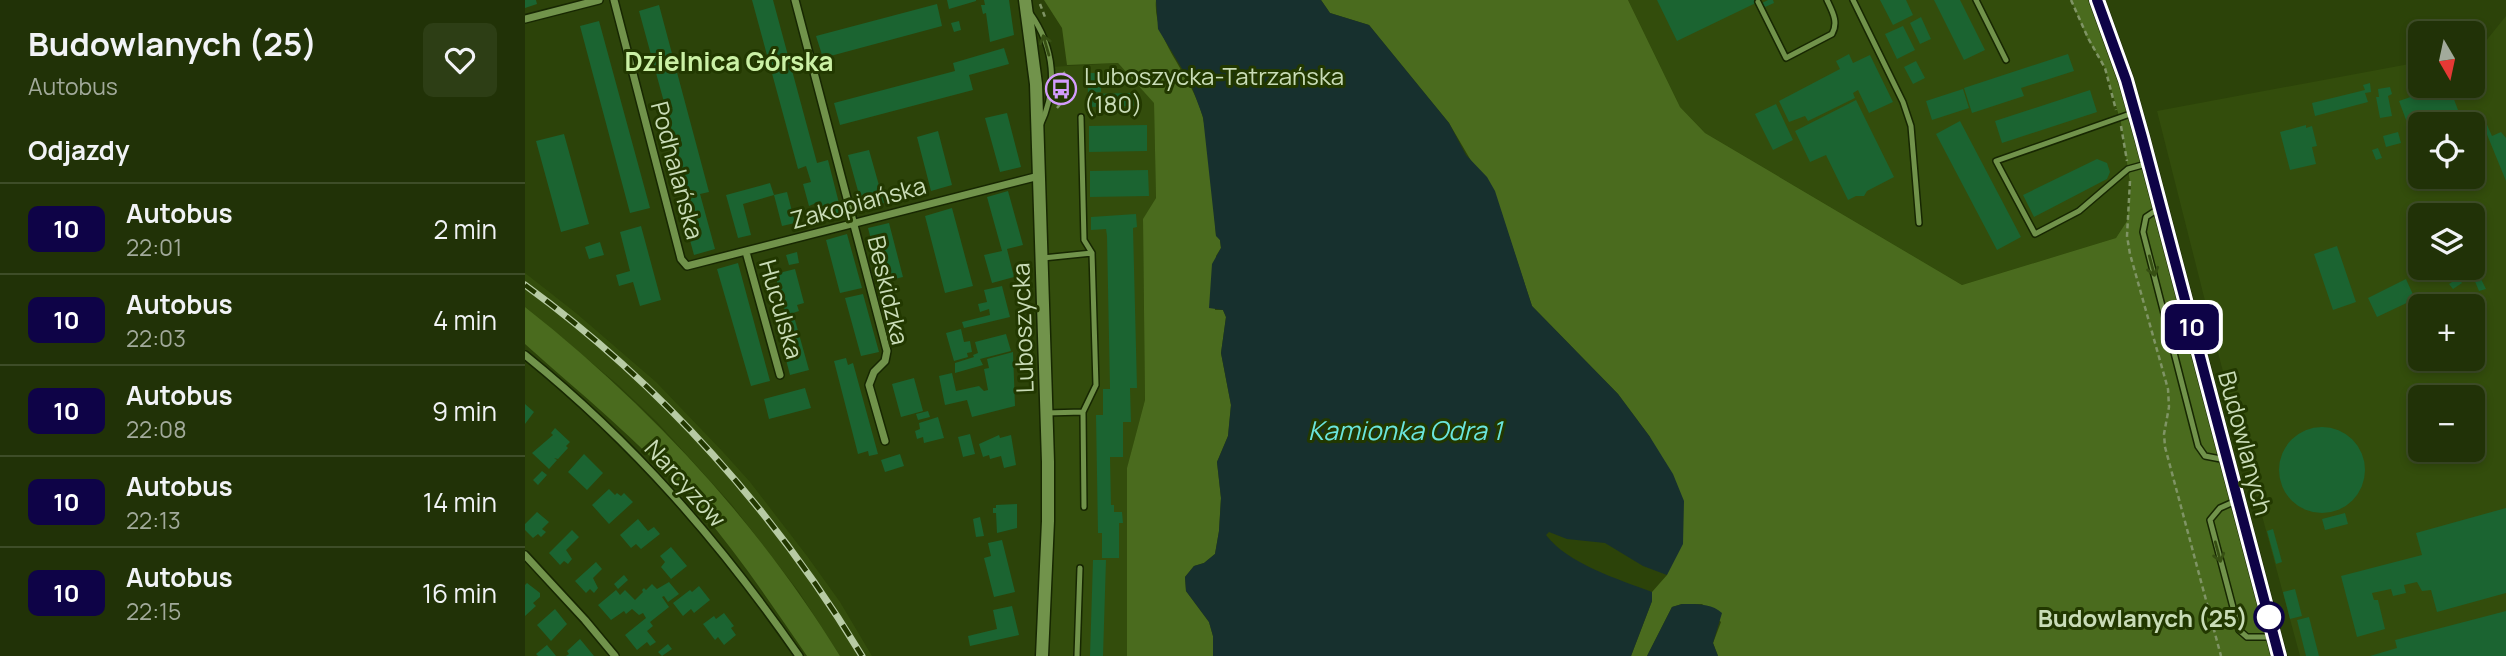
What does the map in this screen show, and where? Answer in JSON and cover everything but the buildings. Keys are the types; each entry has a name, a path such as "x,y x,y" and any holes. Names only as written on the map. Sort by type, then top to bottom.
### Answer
{"main road":[{"name":"Budowlanych","path":"2097,0 2135,112 2279,656"}],"street":[{"path":"525,19 599,0"},
{"name":"Podhalańska","path":"614,0 681,259 687,266"},
{"name":"Beskidzka","path":"795,0 887,351 885,361 874,372 869,385 885,441"},
{"name":"Luboszycka","path":"1026,5 1035,71 1047,413 1048,512 1042,656"},
{"name":"Zakopiańska","path":"687,266 1039,176"},
{"name":"Huculska","path":"746,253 780,375"},
{"name":"Narcyzów","path":"525,355 602,422 674,494 742,577 799,656"},
{"path":"525,555 615,656"}],"lane":[{"path":"1758,2 1786,58 1832,34 1836,28 1836,20 1827,0"},
{"path":"1853,0 1903,102 1911,126 1919,223"},
{"path":"1976,0 2006,60"},
{"path":"2135,112 1996,161 2035,234 2079,211 2128,169 2149,163"},
{"path":"1081,117 1084,240 1092,253 1096,385 1083,412 1084,507"},
{"path":"2161,207 2147,217 2143,233 2198,446 2205,456 2227,460"},
{"path":"1040,258 1092,253"},
{"path":"1047,413 1083,412"},
{"path":"2238,500 2220,508 2210,520 2239,631 2247,637 2274,636"},
{"path":"1077,656 1080,568"}],"path":[{"path":"2071,0 2083,29 2105,68 2119,118 2131,189 2127,229 2130,254 2169,397 2165,447 2221,656"},
{"path":"1058,107 1066,94 1065,75 1059,66"}],"shaded area":[{"path":"1044,0 1156,0 1160,30 1191,88 1203,118 1216,235 1221,248 1216,256 1215,310 1223,310 1226,317 1221,353 1231,405 1228,436 1217,462 1221,498 1215,554 1204,563 1194,566 1185,577 1186,591 1209,622 1213,636 1213,656 1127,656 1127,468 1145,400 1143,219 1156,198 1154,103 1118,63 1067,65 1062,28"},
{"path":"1321,0 1628,0 1680,107 1705,133 1962,285 2116,238 2127,221 2131,189 2121,123 2105,68 2087,38 2071,0 2097,0 2279,656 1718,656 1713,643 1721,622 1702,604 1682,604 1672,607 1647,656 1631,656 1652,601 1652,592 1667,575 1650,437 1618,394 1532,306 1501,212 1449,123 1369,25 1330,13"},
{"path":"1628,0 2071,0 2087,38 2105,68 2121,123 2131,189 2127,221 2116,238 1962,285 1705,133 1680,107"},
{"path":"2506,16 2506,656 2300,656 2221,364 2157,111 2408,64 2408,98 2485,98 2485,42"},
{"path":"1118,63 1154,102 1156,198 1143,220 1145,400 1127,469 1127,656 1042,656 1047,560 1038,132 1048,109 1050,67"},
{"path":"525,273 656,382 723,452 750,482 807,556 840,602 872,656 840,656 799,592 732,505 657,422 617,384 525,307"},
{"path":"525,307 615,384 698,468 773,558 840,656 807,656 736,555 689,497 630,437 525,344"}],"water":[{"name":"Kamionka Odra 1","path":"1156,0 1321,0 1330,13 1369,25 1449,123 1466,155 1487,177 1495,191 1532,306 1618,394 1673,474 1684,501 1683,544 1667,575 1643,566 1605,543 1567,539 1549,532 1546,535 1555,545 1580,562 1652,592 1652,601 1631,656 1213,656 1213,636 1209,622 1186,591 1185,577 1194,566 1204,563 1215,554 1219,531 1221,498 1217,462 1228,436 1231,405 1221,353 1226,317 1223,310 1209,308 1212,264 1221,248 1220,240 1216,236 1203,117 1190,82 1158,29"},
{"path":"1682,604 1708,606 1722,613 1713,643 1718,656 1647,656 1672,607"}],"railway":[{"path":"525,285 623,365 669,408 712,454 792,552 862,656"}],"bus line":[{"name":"10","path":"2097,0 2126,80 2142,137 2279,656"}],"place":[{"name":"Luboszycka-Tatrzańska (180)","path":"1061,89"},
{"name":"Budowlanych (25)","path":"2269,617"}],"district":[{"name":"Dzielnica Górska","path":"729,61"}]}
